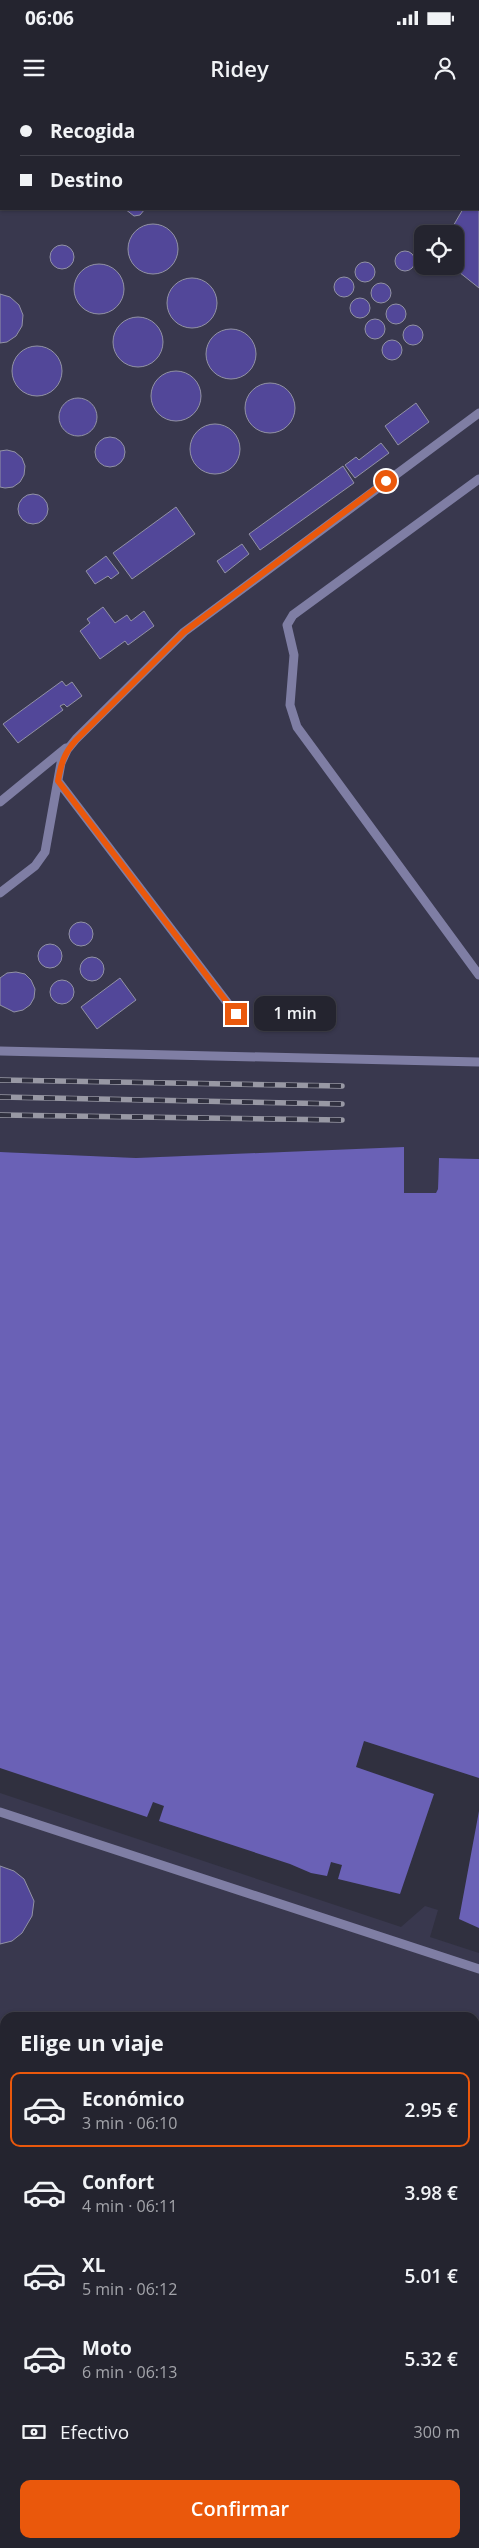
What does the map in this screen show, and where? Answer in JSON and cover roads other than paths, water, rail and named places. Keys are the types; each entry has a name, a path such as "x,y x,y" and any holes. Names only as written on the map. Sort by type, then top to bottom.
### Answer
{"lane":[{"path":"0,893 35,866 45,852 61,763 66,750 184,632 479,413"},
{"path":"479,479 293,615 287,625 294,655 290,705 297,728 479,975"},
{"path":"0,802 76,740"},
{"path":"58,781 236,1014"},
{"path":"0,1051 479,1062"},
{"path":"0,1812 479,1969"}],"railway":[{"path":"0,1080 342,1086"},
{"path":"0,1097 342,1104"},
{"path":"0,1115 342,1120"}]}
